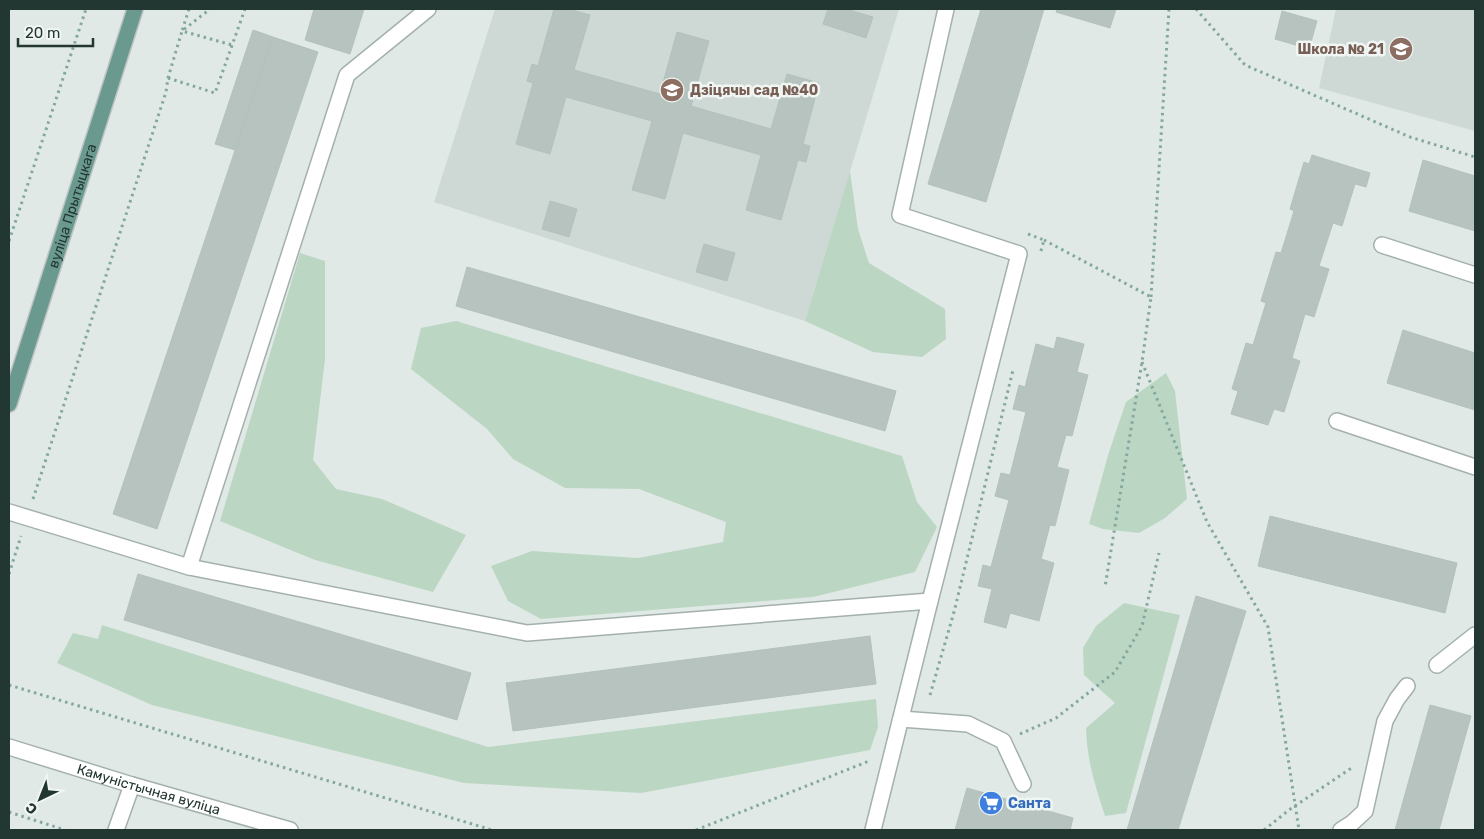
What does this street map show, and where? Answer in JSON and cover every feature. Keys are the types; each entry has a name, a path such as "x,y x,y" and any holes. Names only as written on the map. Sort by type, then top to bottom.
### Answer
{"main road":[{"name":"вуліца Прытыцкага","path":"9,404 135,9"}],"street":[{"path":"189,567 347,75 428,9"},
{"path":"873,830 1019,254 900,216 946,9"},
{"path":"1382,244 1475,275"},
{"path":"1337,421 1475,467"},
{"path":"9,512 189,567 527,633 930,601"},
{"path":"1437,665 1475,635"},
{"path":"1341,830 1352,823 1364,811 1385,722 1397,699 1407,686"},
{"path":"900,719 968,724 1002,741 1023,784"},
{"name":"Камуністычная вуліца","path":"9,747 132,785 290,830"},
{"path":"116,830 132,785"}],"path":[{"path":"9,241 86,9"},
{"path":"9,574 163,101 189,9"},
{"path":"182,31 210,9"},
{"path":"168,78 215,93 245,9"},
{"path":"1105,587 1142,362 1150,296 1169,9"},
{"path":"1196,9 1245,64 1410,137 1475,157"},
{"path":"182,31 232,45"},
{"path":"1044,240 1150,296"},
{"path":"1142,362 1207,522 1268,627 1299,830"},
{"path":"1002,741 1056,718 1115,672 1142,626 1158,553"},
{"path":"9,685 492,830"},
{"path":"1264,830 1288,810 1379,749"},
{"path":"696,830 892,752"},
{"path":"9,812 65,830"}],"shaded area":[{"name":"Дзіцячы сад №40","path":"495,9 899,9 805,321 434,202"},
{"name":"Школа № 21","path":"1336,9 1475,9 1475,131 1319,88"}],"green space":[{"path":"850,171 858,229 869,263 945,309 946,339 922,357 873,352 805,321"},
{"path":"300,253 325,261 325,359 313,460 336,489 382,499 466,535 433,592 315,560 220,521"},
{"path":"456,321 902,456 917,502 937,527 915,572 813,597 541,619 508,601 491,566 532,551 638,558 723,542 726,522 639,489 565,488 513,459 487,429 411,369 421,328"},
{"path":"1166,373 1175,391 1187,499 1165,518 1139,533 1103,529 1089,524 1109,452 1126,402"},
{"path":"1124,603 1180,615 1126,813 1105,816 1090,762 1086,728 1115,703 1084,675 1083,648 1096,626"},
{"path":"102,625 488,747 876,699 878,727 870,750 641,793 464,783 152,705 57,663 73,633 98,639"}],"building":[{"path":"314,9 364,9 350,54 305,40"},
{"path":"554,9 568,9 590,15 574,70 660,94 677,32 709,41 691,106 771,129 787,74 819,83 803,144 810,146 806,162 798,160 781,220 746,210 761,155 683,133 665,199 632,190 652,121 566,97 550,154 516,144 533,83 527,81 532,64 538,66"},
{"path":"828,9 846,9 873,17 866,38 823,24"},
{"path":"981,9 1044,9 986,202 928,184"},
{"path":"1057,9 1116,9 1110,28 1056,12"},
{"path":"1282,11 1317,21 1309,49 1275,39"},
{"path":"253,30 273,37 235,150 215,144"},
{"path":"273,37 318,52 157,529 113,514"},
{"path":"1312,155 1370,173 1366,187 1355,184 1342,226 1333,223 1319,266 1329,269 1314,317 1305,314 1292,358 1300,361 1284,412 1274,409 1268,425 1231,414 1238,391 1232,389 1246,343 1253,345 1266,303 1261,301 1276,252 1281,253 1294,211 1290,209 1304,162 1309,164"},
{"path":"1423,160 1475,176 1475,231 1409,211"},
{"path":"550,201 577,209 569,237 542,229"},
{"path":"704,244 735,253 727,281 696,272"},
{"path":"467,267 896,391 885,431 456,306"},
{"path":"1403,330 1475,353 1475,410 1387,383"},
{"path":"1057,337 1084,344 1077,372 1088,375 1072,436 1066,435 1057,467 1069,470 1055,526 1050,525 1041,559 1054,563 1039,621 1010,613 1006,628 984,622 992,589 978,586 983,565 991,567 1009,500 995,496 1001,473 1010,475 1026,412 1013,409 1019,385 1025,387 1036,344 1054,349"},
{"path":"1270,516 1457,563 1445,613 1258,566"},
{"path":"138,574 471,673 457,720 124,620"},
{"path":"1196,596 1246,611 1178,830 1127,830"},
{"path":"870,636 876,684 513,731 506,683"},
{"path":"1430,705 1471,716 1439,830 1395,830"},
{"name":"Санта","path":"967,788 1073,818 1070,830 955,830"}],"place":[{"name":"Школа № 21","path":"1401,49"},
{"name":"Дзіцячы сад №40","path":"672,90"},
{"name":"Санта","path":"991,803"}]}
